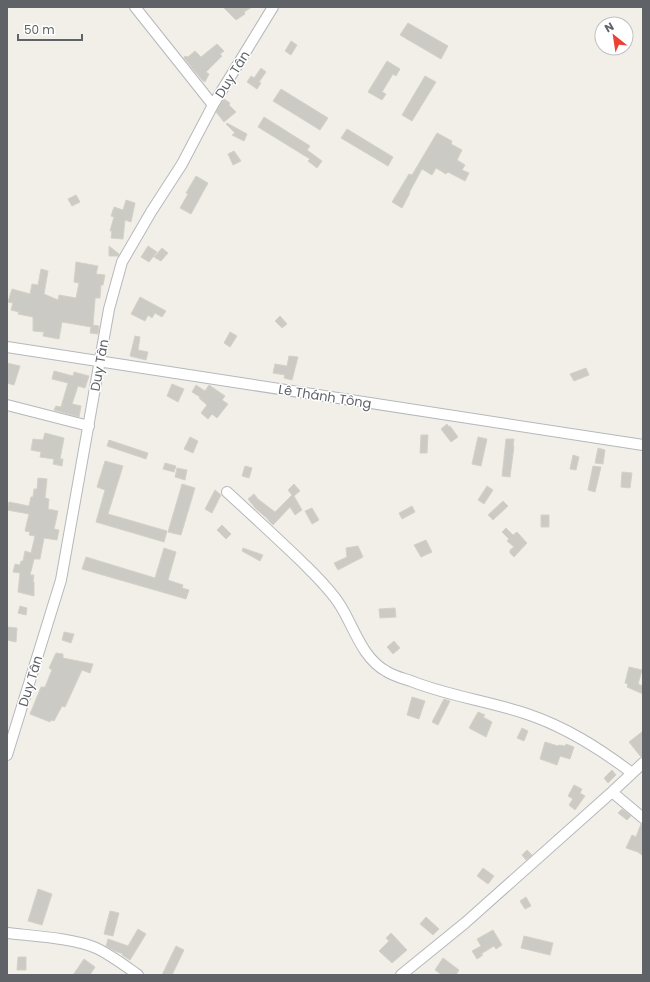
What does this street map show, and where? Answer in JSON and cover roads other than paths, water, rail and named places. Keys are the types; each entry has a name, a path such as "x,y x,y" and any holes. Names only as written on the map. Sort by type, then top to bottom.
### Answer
{"street":[{"path":"135,7 213,105"},
{"name":"Duy Tân","path":"7,755 61,580 109,309 122,262 150,212 182,164 213,105 273,7"},
{"name":"Lê Thánh Tông","path":"7,347 643,445"},
{"path":"7,405 89,426"},
{"path":"226,492 312,572 335,598 349,620 363,648 373,661 384,670 428,688 526,714 546,721 574,734 608,754 632,773"},
{"path":"401,975 466,924 643,763"},
{"path":"612,792 643,818"},
{"path":"7,933 65,940 90,946 112,956 138,975"}]}
